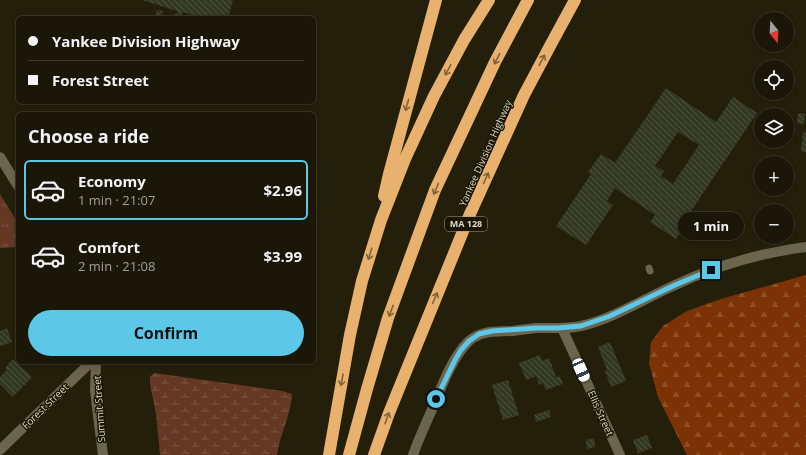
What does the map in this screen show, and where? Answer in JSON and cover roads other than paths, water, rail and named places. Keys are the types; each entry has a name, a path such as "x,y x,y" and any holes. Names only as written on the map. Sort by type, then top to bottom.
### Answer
{"highway":[{"path":"379,228 389,174 436,0"},
{"path":"329,455 350,336 362,282 379,228 405,159 434,96 464,40 489,0"},
{"path":"350,455 367,389 388,318 435,190 495,62 528,0"},
{"name":"Yankee Division Highway","path":"374,455 408,364 474,206 524,95 575,0"}],"street":[{"path":"0,157 16,183"},
{"path":"413,455 442,385 456,358 469,341 479,334 492,331 581,326 610,316 658,291 700,274 735,262 781,251 806,247"},
{"name":"Ellis Street","path":"562,328 620,455"},
{"name":"Forest Street","path":"0,450 89,364"},
{"name":"Summit Street","path":"96,364 95,390 103,455"}]}
